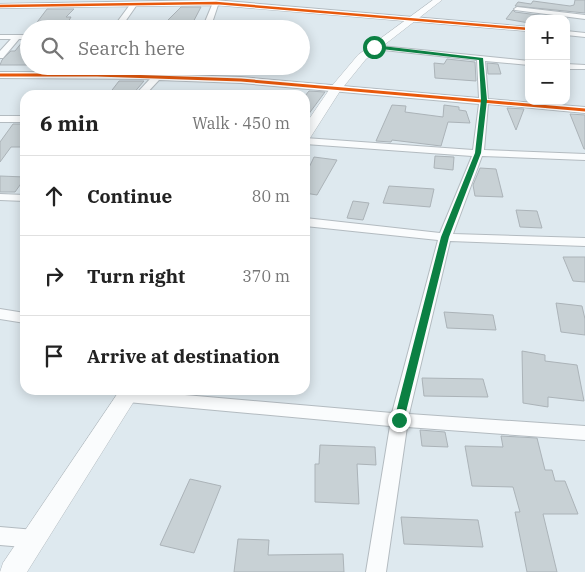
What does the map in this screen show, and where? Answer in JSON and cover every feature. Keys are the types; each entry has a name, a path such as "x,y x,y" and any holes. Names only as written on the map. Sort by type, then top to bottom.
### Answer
{"street":[{"path":"275,6 281,0"},
{"path":"310,127 334,89 374,47 438,0"},
{"path":"209,20 216,1"},
{"path":"0,6 216,1 525,29"},
{"path":"123,20 135,3"},
{"path":"517,9 585,17"},
{"path":"570,33 585,35"},
{"path":"0,37 17,37"},
{"path":"0,56 17,37"},
{"path":"374,47 525,63"},
{"path":"376,572 399,420 445,237 478,153 484,100 481,59"},
{"path":"570,66 585,67"},
{"path":"0,75 192,78 484,100 585,110"},
{"path":"144,90 156,77"},
{"path":"0,118 20,119"},
{"path":"310,141 478,153 585,157"},
{"path":"0,197 20,198"},
{"path":"310,223 445,237 585,242"},
{"path":"0,314 20,317"},
{"path":"12,572 128,395"},
{"path":"149,395 399,420 585,433"},
{"path":"0,536 35,538"}],"building":[{"path":"575,0 585,0 585,13 515,6 518,2 531,4 533,1 570,6 574,5"},
{"path":"181,7 201,7 194,20 168,20"},
{"path":"47,9 74,9 66,17 71,17 69,20 39,20"},
{"path":"513,10 515,12 538,15 525,15 525,22 506,19"},
{"path":"20,45 20,65 0,65 2,60 11,51 15,51"},
{"path":"447,59 475,62 476,81 435,78 434,63 444,64"},
{"path":"487,63 498,64 501,74 488,74"},
{"path":"119,81 144,81 136,90 112,90"},
{"path":"310,91 325,92 310,112"},
{"path":"392,105 406,106 405,112 443,117 444,105 459,107 459,110 466,111 470,123 448,122 441,146 392,140 391,142 376,141"},
{"path":"507,108 524,109 516,130"},
{"path":"570,114 585,115 585,149 584,149"},
{"path":"13,124 20,124 20,147 11,147 0,162 0,142"},
{"path":"435,156 454,157 453,170 434,168"},
{"path":"314,157 337,160 317,195 310,194 310,165"},
{"path":"480,168 496,169 503,197 475,196 473,185"},
{"path":"0,176 20,177 20,185 15,192 0,192"},
{"path":"389,186 434,189 430,207 383,203"},
{"path":"353,201 369,203 363,220 347,218"},
{"path":"516,210 537,211 542,228 520,227"},
{"path":"563,257 585,257 585,282 573,281"},
{"path":"556,303 582,306 585,319 585,335 561,332"},
{"path":"444,312 493,315 496,330 447,328"},
{"path":"522,351 545,355 545,361 577,365 584,401 548,397 548,407 523,403"},
{"path":"422,378 483,379 488,397 424,396"},
{"path":"420,430 445,432 448,447 422,446"},
{"path":"501,436 537,438 545,470 552,470 555,481 565,481 578,514 543,514 557,572 527,572 515,512 520,512 513,487 472,486 465,446 503,447"},
{"path":"320,445 375,447 376,465 357,464 359,504 315,502 315,464 319,464"},
{"path":"190,479 221,486 194,553 160,545"},
{"path":"401,517 478,520 483,547 404,544"},
{"path":"238,539 269,540 268,555 343,554 344,572 234,572"}],"cycle path":[{"path":"0,6 216,3 525,29"},
{"path":"0,75 97,75 241,80 585,110"}],"route":[{"path":"374,47 481,59 484,100 478,153 445,237 399,420"}]}
